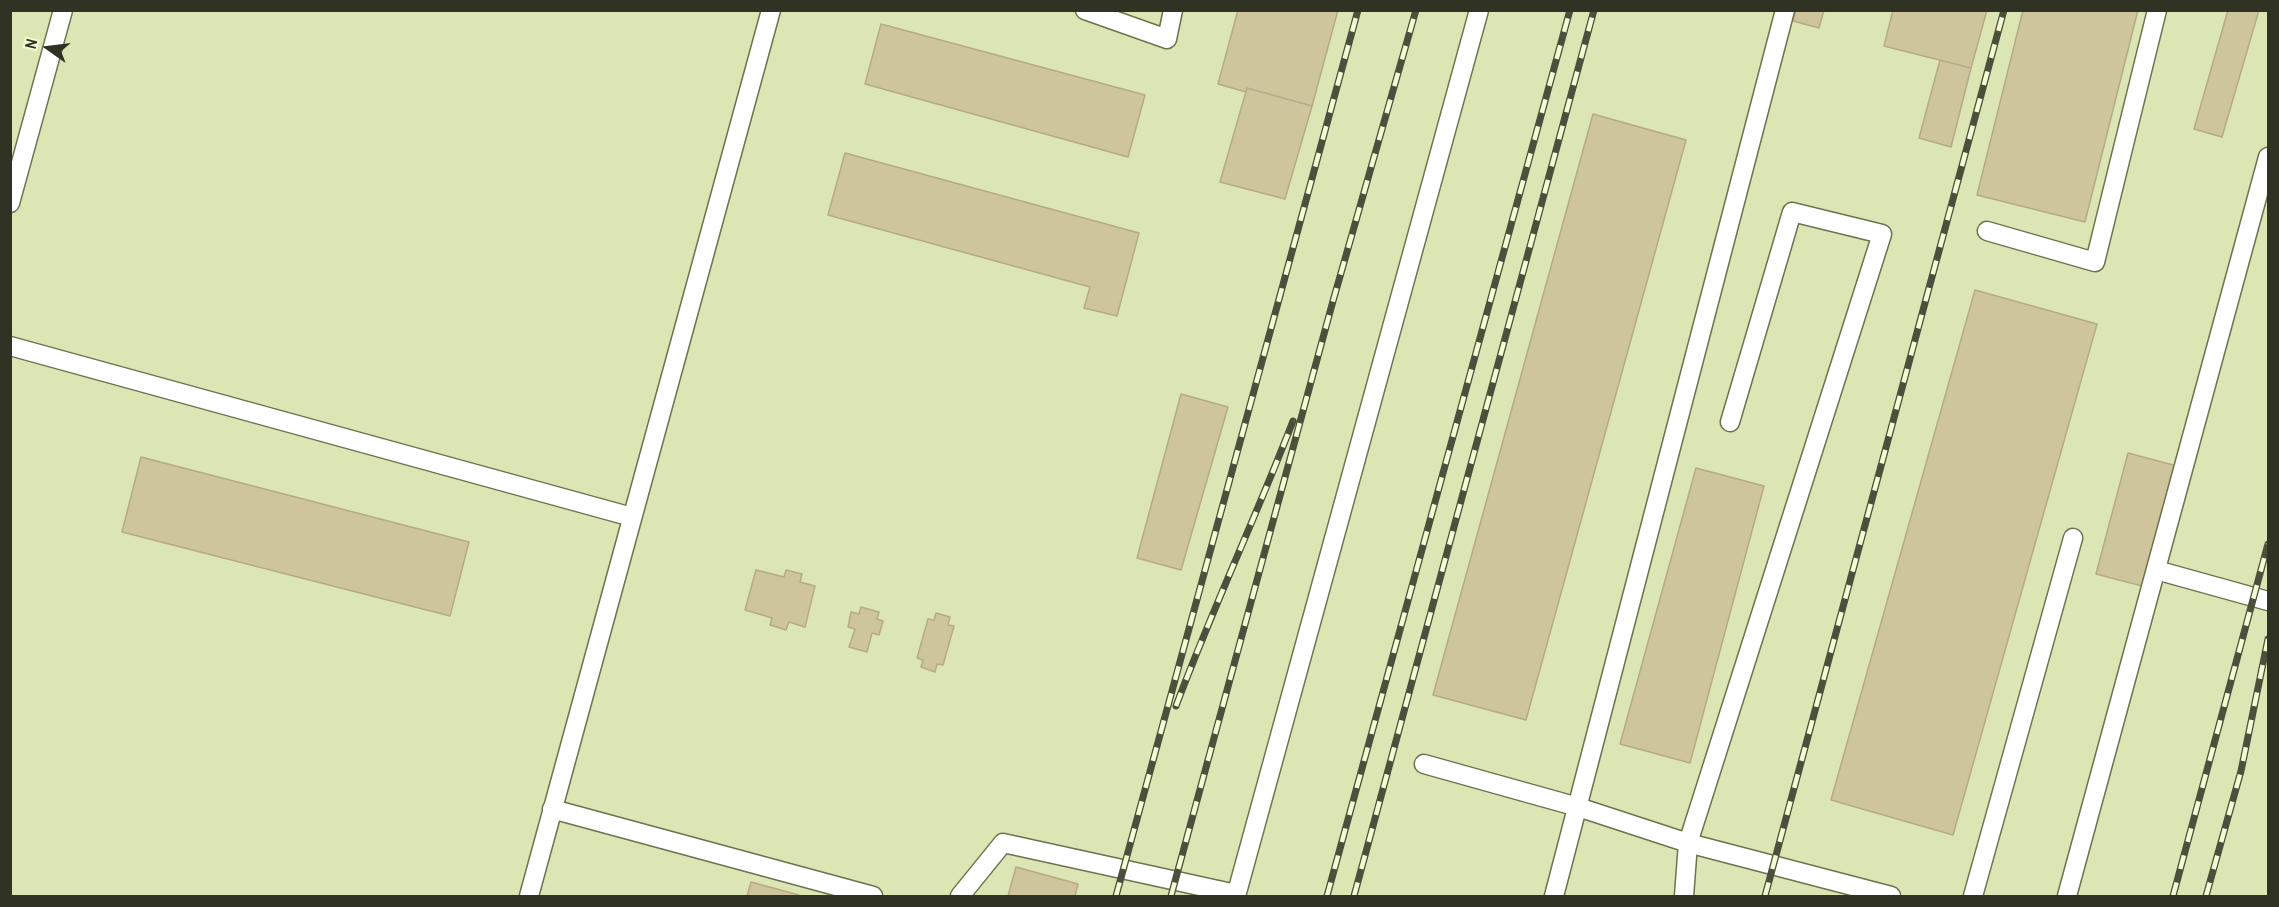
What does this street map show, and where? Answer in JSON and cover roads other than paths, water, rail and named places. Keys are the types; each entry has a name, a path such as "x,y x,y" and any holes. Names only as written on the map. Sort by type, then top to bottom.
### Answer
{"lane":[{"path":"10,203 63,10"},
{"path":"529,897 771,10"},
{"path":"1085,10 1167,39 1173,10"},
{"path":"960,897 1003,843 1236,895 1479,10"},
{"path":"1554,897 1785,10"},
{"path":"1987,231 2095,262 2157,10"},
{"path":"2067,897 2268,157"},
{"path":"1683,897 1688,843 1882,234 1792,212 1730,422"},
{"path":"10,346 632,517"},
{"path":"1973,897 2073,538"},
{"path":"2156,570 2268,601"},
{"path":"1424,764 1578,807 1688,843 1891,897"},
{"path":"552,809 873,897"}],"railway":[{"path":"1116,896 1358,10"},
{"path":"1171,896 1333,301 1416,10"},
{"path":"1327,896 1570,10"},
{"path":"1354,896 1594,10"},
{"path":"1765,896 2004,10"},
{"path":"1176,706 1293,421"},
{"path":"2173,896 2268,544"},
{"path":"2206,896 2241,771 2268,639"}]}
